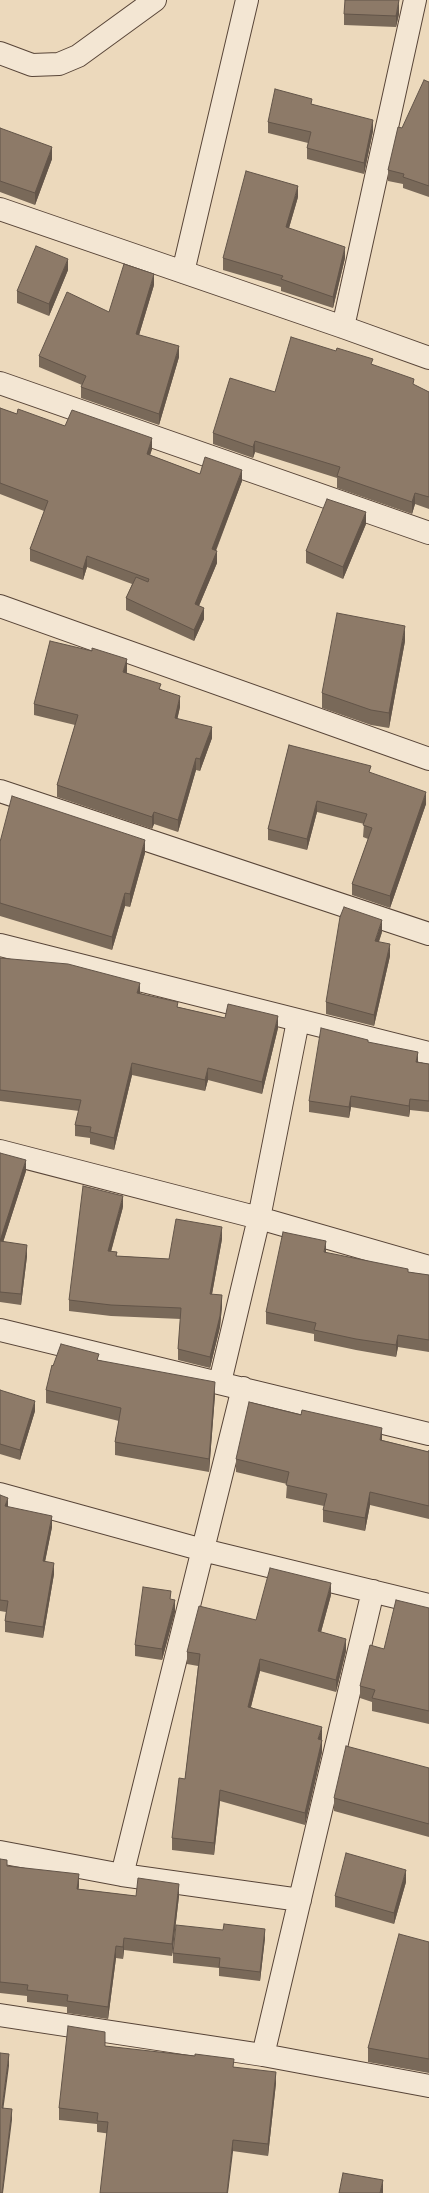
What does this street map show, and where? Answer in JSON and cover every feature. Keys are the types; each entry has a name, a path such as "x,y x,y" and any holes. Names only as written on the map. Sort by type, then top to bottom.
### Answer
{"street":[{"path":"0,53 32,65 59,64 78,56 155,0"},
{"path":"183,272 247,0"},
{"path":"343,327 415,0"},
{"path":"0,209 429,358"},
{"path":"0,384 429,533"},
{"path":"0,606 429,759"},
{"path":"0,791 429,934"},
{"path":"0,945 429,1053"},
{"path":"220,1382 259,1218 298,1021"},
{"path":"0,1151 259,1218 429,1267"},
{"path":"0,1330 220,1382 429,1434"},
{"path":"122,1875 242,1388"},
{"path":"0,1494 203,1550 429,1605"},
{"path":"263,2055 373,1591"},
{"path":"0,1852 122,1875 300,1900"},
{"path":"0,2015 263,2055 429,2086"}],"building":[{"path":"345,0 399,0 396,16 344,14"},
{"path":"424,80 429,82 429,186 403,177 404,174 388,170 398,127 402,128"},
{"path":"275,89 312,99 311,104 373,120 364,163 307,148 311,132 268,122"},
{"path":"0,128 52,147 35,193 0,181"},
{"path":"246,171 298,186 286,227 345,247 333,297 281,279 283,276 223,258"},
{"path":"36,246 68,259 49,304 17,291"},
{"path":"124,264 154,274 136,334 179,346 159,414 81,387 86,376 39,356 67,292 109,312"},
{"path":"291,337 336,351 337,348 373,359 371,364 414,379 413,384 429,392 429,497 415,493 412,502 337,476 340,467 255,441 253,447 213,433 230,378 275,392"},
{"path":"0,408 17,414 18,409 65,426 72,410 152,438 147,454 200,474 205,457 242,470 212,549 217,551 195,604 204,608 194,630 126,598 136,577 148,582 149,579 87,556 83,569 30,549 48,501 0,483"},
{"path":"327,499 366,512 343,567 306,551"},
{"path":"337,613 405,626 389,713 371,710 322,693"},
{"path":"50,641 92,651 92,648 127,659 123,672 161,684 159,689 180,696 175,718 212,727 200,759 196,758 178,820 154,812 152,817 57,785 78,715 34,704"},
{"path":"289,745 371,766 369,772 426,792 390,896 352,884 372,828 363,825 367,814 317,801 307,839 268,829"},
{"path":"12,796 145,840 130,894 125,893 112,937 0,903 0,842"},
{"path":"344,907 382,920 375,941 390,944 374,1015 326,1002 340,917"},
{"path":"0,958 68,964 140,983 137,993 178,1002 177,1007 225,1018 228,1004 278,1016 262,1082 208,1068 205,1080 132,1063 114,1138 90,1132 91,1127 75,1125 81,1100 0,1090"},
{"path":"321,1028 368,1040 368,1042 418,1052 416,1062 429,1064 429,1101 410,1099 409,1106 351,1096 349,1107 309,1101"},
{"path":"0,1153 26,1160 0,1241"},
{"path":"83,1186 123,1196 108,1251 117,1252 116,1256 169,1259 176,1219 222,1227 210,1294 222,1295 220,1316 210,1357 178,1349 181,1308 111,1305 69,1300"},
{"path":"283,1232 326,1241 324,1252 408,1269 408,1272 429,1275 429,1340 398,1335 396,1345 356,1339 314,1330 316,1323 266,1312"},
{"path":"0,1241 27,1245 21,1294 0,1292"},
{"path":"61,1344 99,1354 97,1360 215,1382 209,1459 115,1442 121,1408 46,1390 52,1365 53,1366"},
{"path":"0,1390 35,1401 20,1450 0,1444"},
{"path":"249,1402 301,1415 302,1410 382,1428 380,1440 429,1452 429,1506 370,1492 365,1518 323,1510 327,1494 286,1485 289,1472 236,1459"},
{"path":"0,1495 8,1498 5,1506 52,1516 43,1561 54,1563 43,1627 5,1621 8,1601 0,1600"},
{"path":"270,1568 331,1583 318,1631 346,1639 336,1680 260,1659 248,1707 322,1727 318,1739 322,1740 305,1813 220,1790 214,1843 172,1838 179,1778 185,1779 200,1654 187,1652 199,1606 256,1620"},
{"path":"143,1587 171,1591 170,1599 175,1600 162,1649 135,1645"},
{"path":"396,1600 429,1608 429,1711 372,1698 375,1690 360,1686 370,1645 384,1649"},
{"path":"346,1746 429,1768 429,1824 334,1798"},
{"path":"346,1853 406,1870 394,1913 335,1896"},
{"path":"0,1859 7,1860 7,1866 79,1874 77,1889 136,1896 138,1878 179,1884 172,1944 124,1938 123,1947 116,1946 108,2007 67,2001 68,1995 27,1990 28,1985 0,1982"},
{"path":"224,1924 265,1929 260,1972 219,1967 220,1958 173,1953 176,1925 223,1930"},
{"path":"399,1934 429,1942 429,2059 368,2048"},
{"path":"68,2026 105,2032 105,2046 234,2059 233,2067 276,2072 268,2144 233,2140 227,2193 100,2193 108,2122 97,2121 98,2113 59,2108"},
{"path":"0,2053 9,2054 2,2108 12,2109 2,2193 0,2193"},
{"path":"343,2173 383,2180 380,2193 339,2193"}]}
